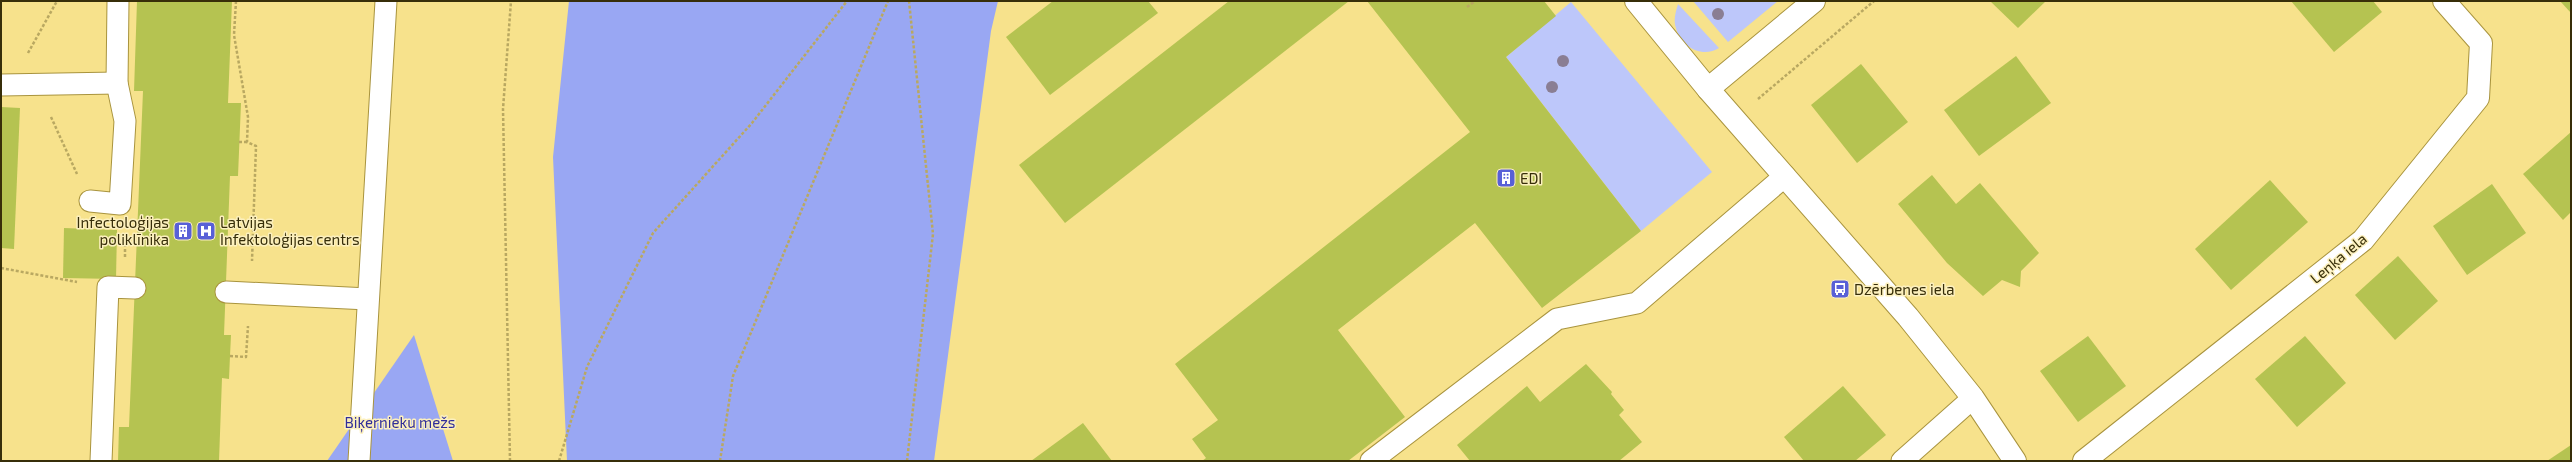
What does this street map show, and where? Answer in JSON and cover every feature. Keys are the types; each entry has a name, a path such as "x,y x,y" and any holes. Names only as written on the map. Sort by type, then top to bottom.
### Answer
{"street":[{"path":"1708,89 1814,1"},
{"name":"Leņķa iela","path":"2084,461 2363,240 2478,98 2481,43 2444,1"},
{"path":"1643,3 1708,89 1908,317 1973,398 2015,461"}],"lane":[{"path":"90,201 120,204 125,121 117,84 118,1"},
{"path":"359,461 386,1"},
{"path":"6,85 117,84"},
{"path":"1371,461 1557,319 1637,303 1785,176"},
{"path":"101,461 122,288"},
{"path":"226,292 368,299"},
{"path":"1902,461 1973,398"}],"path":[{"path":"6,85 57,1"},
{"path":"236,1 234,35 248,117 247,142"},
{"path":"510,461 503,109 511,1"},
{"path":"559,461 587,367 654,233 752,123 847,1"},
{"path":"720,461 733,376 888,1"},
{"path":"907,461 934,234 909,1"},
{"path":"1467,7 1475,1"},
{"path":"1734,118 1874,1"},
{"path":"35,84 90,201"},
{"path":"230,356 246,357 250,293 256,146 247,142 239,142"},
{"path":"1,268 122,288 126,223 120,204"}],"shaded area":[{"path":"1693,1 1778,1 1728,42"},
{"path":"1571,2 1712,172 1641,231 1506,57"},
{"path":"1678,4 1719,48 1706,52 1699,51 1693,49 1682,40 1675,25 1675,16"}],"green space":[{"path":"569,1 998,1 991,31 934,461 567,461 553,157"},
{"name":"Biķernieku mežs","path":"414,335 453,461 327,461"}],"building":[{"path":"137,1 232,1 228,103 241,103 238,176 230,176 224,335 231,335 229,379 222,378 219,461 118,461 119,427 129,427 143,91 134,91"},
{"path":"1053,1 1148,1 1158,13 1050,95 1006,37"},
{"path":"1229,1 1349,1 1065,223 1019,165"},
{"name":"EDI","path":"1367,1 1544,1 1556,16 1506,57 1641,231 1542,308 1475,223 1338,330 1405,417 1348,461 1202,461 1206,458 1192,439 1218,420 1175,364 1470,132"},
{"path":"1990,1 2046,1 2018,28"},
{"path":"2291,1 2373,1 2382,12 2334,52"},
{"path":"2560,1 2571,1 2571,13"},
{"path":"2016,56 2051,103 1979,156 1944,110"},
{"path":"1861,64 1908,122 1857,163 1811,105"},
{"path":"1,107 20,108 14,249 1,248"},
{"path":"2571,132 2571,212 2563,220 2523,174"},
{"path":"1932,175 1956,204 1980,183 2039,253 2021,271 2020,287 2002,280 1983,296 1947,263 1898,204"},
{"path":"2270,180 2308,222 2231,290 2195,249"},
{"path":"2492,184 2526,233 2467,275 2433,226"},
{"path":"64,228 117,230 116,279 63,278"},
{"path":"2398,256 2438,301 2395,340 2355,295"},
{"path":"2088,336 2126,386 2078,422 2040,371"},
{"path":"2305,336 2346,383 2297,427 2255,379"},
{"path":"1586,364 1612,392 1611,394 1624,410 1619,415 1642,442 1619,461 1470,461 1457,445 1527,386 1540,402"},
{"path":"1843,386 1886,435 1855,461 1804,461 1784,437"},
{"path":"1083,423 1112,461 1031,461"},
{"path":"2571,445 2571,461 2547,461"}],"place":[{"name":"EDI","path":"1506,178"},
{"name":"Infectoloģijas poliklīnika","path":"183,231"},
{"name":"Latvijas Infektoloģijas centrs","path":"206,231"},
{"name":"Dzērbenes iela","path":"1840,289"}]}
